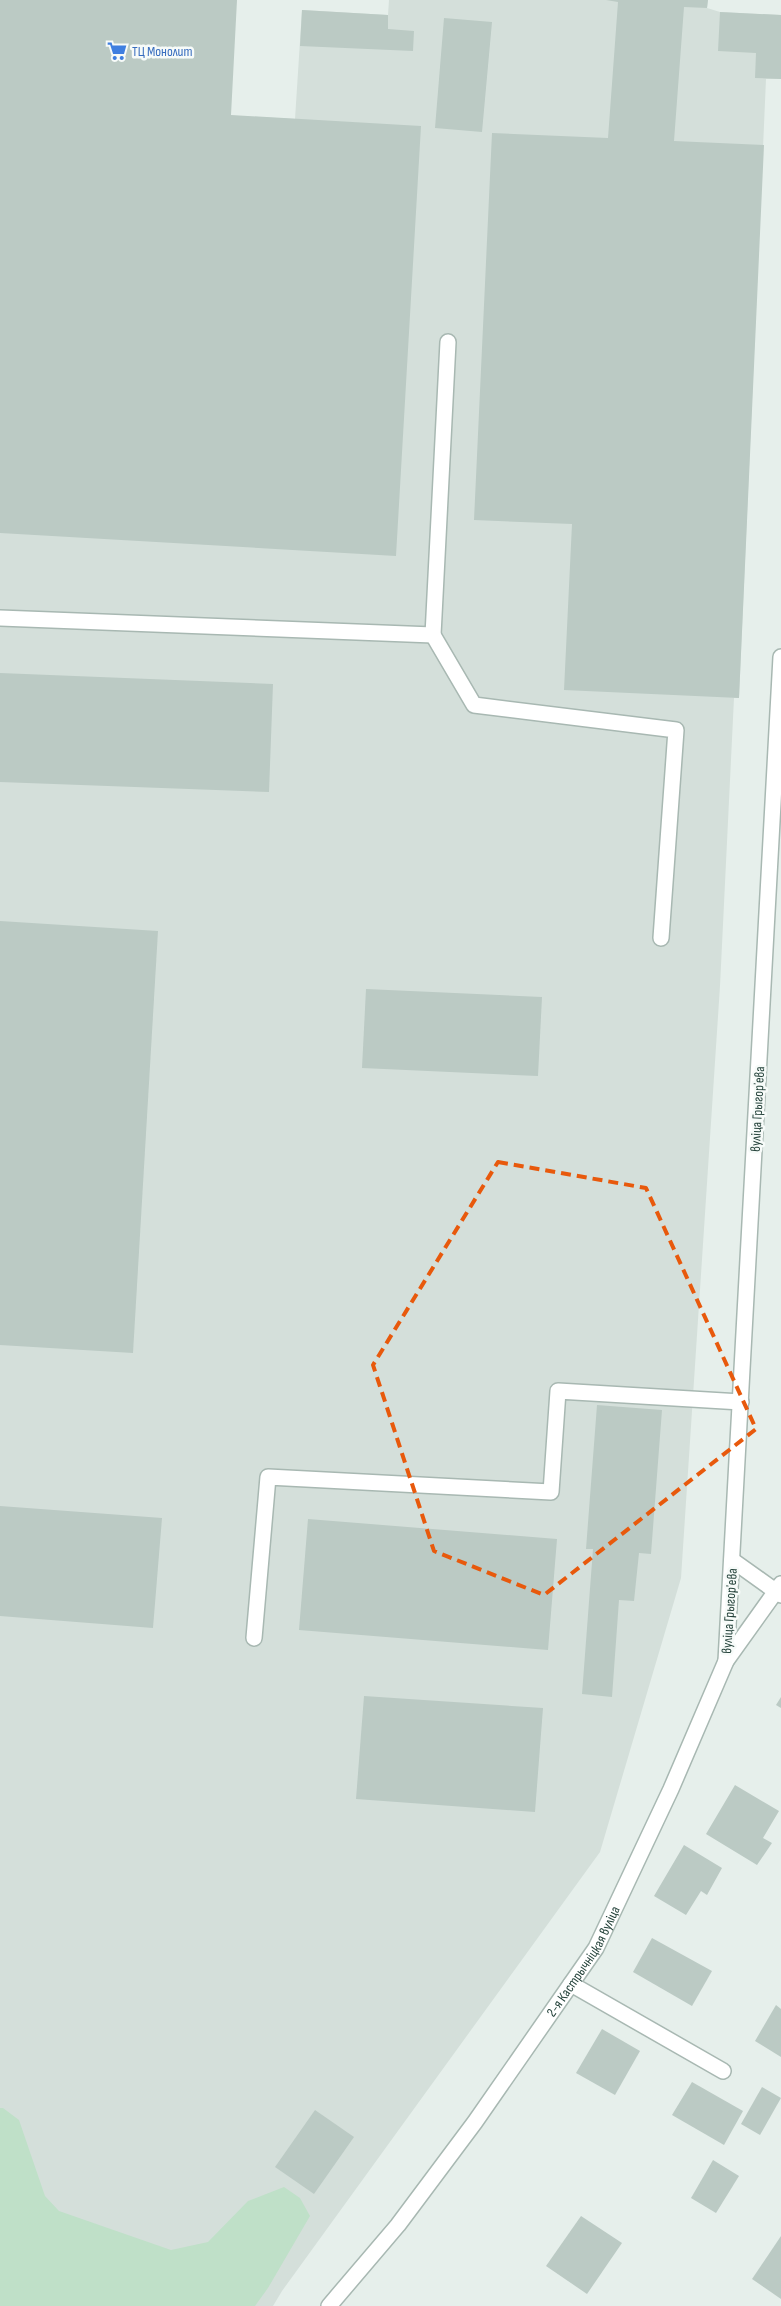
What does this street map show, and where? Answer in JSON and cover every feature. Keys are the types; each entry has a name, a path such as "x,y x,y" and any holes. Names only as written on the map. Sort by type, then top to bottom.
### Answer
{"street":[{"path":"448,342 433,634 474,706 676,730 661,938"},
{"path":"0,618 433,634"},
{"name":"вуліца Грыгорʼева","path":"726,1661 781,657"},
{"path":"254,1638 268,1477 551,1492 558,1392 741,1402"},
{"name":"вуліца Грыгорʼева","path":"732,1560 779,1590"},
{"name":"2-я Кастрычніцкая вуліца","path":"329,2306 398,2225 475,2122 596,1948 619,1902 726,1661 779,1590"},
{"path":"571,1984 723,2071"}],"highlighted area":[{"path":"498,1162 646,1188 756,1429 544,1595 434,1551 373,1365"}],"shaded area":[{"path":"389,0 708,0 707,8 720,12 781,15 781,79 766,79 739,698 734,698 720,986 681,1578 600,1852 273,2306 0,2306 0,103 295,119 302,10 388,15"}],"green space":[{"path":"0,2108 3,2108 19,2120 45,2196 59,2211 171,2250 208,2242 248,2201 284,2187 300,2198 310,2216 268,2288 255,2306 0,2306"}],"building":[{"path":"0,0 237,0 231,115 421,126 396,556 0,533"},
{"path":"606,0 708,0 707,8 684,7 674,141 764,145 739,698 564,690 572,524 474,520 492,133 608,138 618,2"},
{"path":"302,10 388,15 388,29 414,31 413,51 300,46"},
{"path":"720,12 781,15 781,79 755,78 756,53 718,51"},
{"path":"444,18 492,22 482,132 435,128"},
{"path":"0,673 273,684 269,792 0,782"},
{"path":"0,921 158,931 133,1353 0,1345"},
{"path":"366,989 542,997 538,1076 362,1068"},
{"path":"597,1405 662,1410 651,1554 639,1553 634,1601 619,1600 612,1697 582,1694 593,1549 586,1549"},
{"path":"0,1506 162,1518 153,1628 0,1616"},
{"path":"308,1519 557,1539 548,1650 299,1630"},
{"path":"364,1696 543,1708 535,1812 356,1799"},
{"path":"781,1697 781,1708 776,1705"},
{"path":"735,1785 779,1811 763,1838 772,1843 757,1865 706,1834"},
{"path":"684,1845 722,1868 707,1895 701,1891 686,1915 654,1896"},
{"path":"652,1938 712,1971 692,2006 633,1972"},
{"path":"776,2005 781,2009 781,2057 755,2041"},
{"path":"602,2029 640,2051 615,2095 576,2073"},
{"path":"692,2082 743,2111 724,2145 672,2115"},
{"path":"762,2087 781,2098 760,2135 741,2124"},
{"path":"315,2110 354,2137 314,2194 275,2167"},
{"path":"713,2160 739,2176 716,2213 691,2198"},
{"path":"581,2216 622,2243 587,2294 546,2266"},
{"path":"781,2236 781,2299 752,2279"}],"place":[{"name":"ТЦ Монолит","path":"117,51"}]}
